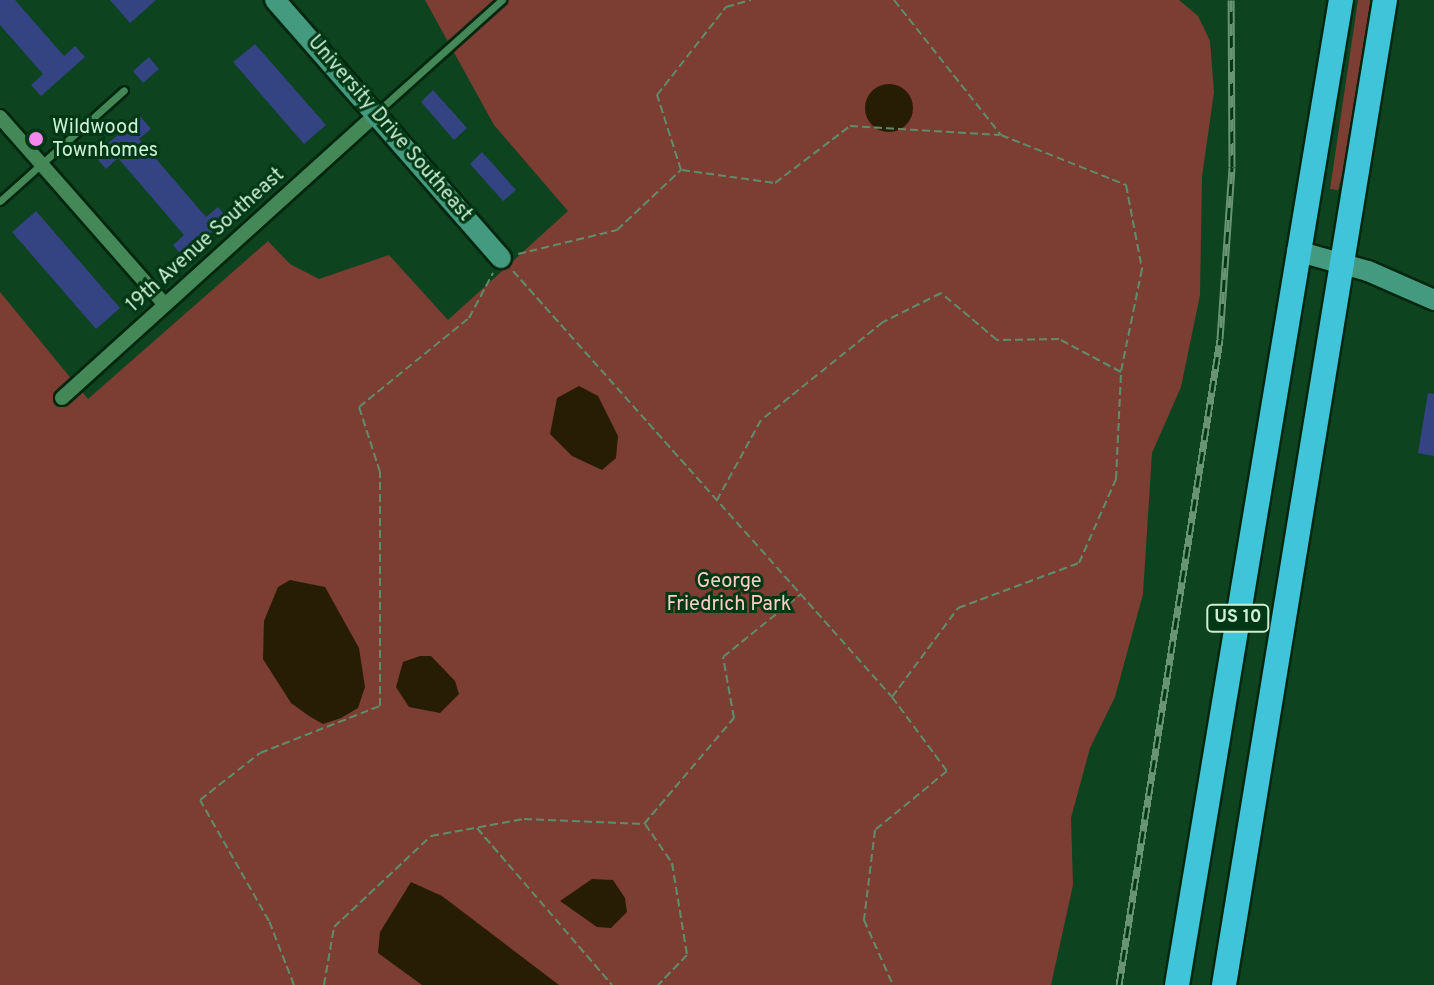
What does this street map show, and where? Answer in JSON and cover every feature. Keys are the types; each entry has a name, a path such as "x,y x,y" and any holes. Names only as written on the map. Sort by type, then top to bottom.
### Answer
{"highway":[{"name":"US 10","path":"1177,985 1341,0"},
{"name":"US 10","path":"1224,985 1339,262 1385,0"}],"street":[{"name":"University Drive Southeast","path":"275,0 501,258"},
{"name":"19th Avenue Southeast","path":"62,398 376,114"},
{"path":"0,117 165,305"},
{"path":"1297,251 1339,262 1434,300"}],"lane":[{"path":"376,114 502,0"},
{"path":"0,201 124,90"}],"path":[{"path":"681,170 657,95 726,7 751,0"},
{"path":"894,0 1001,135"},
{"path":"681,170 775,183 850,126 1001,135 1126,185 1142,269 1121,372 1116,479 1079,563 958,608 892,697"},
{"path":"294,985 269,921 200,800 260,753 380,706 380,472 359,407 469,318 501,258 617,230 681,170"},
{"path":"501,258 892,697 947,771 875,830 864,920 893,985"},
{"path":"717,500 761,420 883,322 941,293 997,340 1059,339 1121,372"},
{"path":"644,824 734,718 723,657 801,594"},
{"path":"324,985 334,927 431,836 524,819 644,824"},
{"path":"644,824 672,863 687,955 658,985"},
{"path":"477,828 612,985"}],"green space":[{"name":"George Friedrich Park","path":"425,0 1179,0 1198,16 1210,41 1214,92 1202,177 1200,295 1181,387 1152,453 1143,594 1115,697 1090,748 1071,818 1073,885 1051,985 0,985 0,292 88,399 268,241 290,264 319,279 389,255 448,320 568,211 494,125"},
{"path":"1358,0 1375,0 1352,140 1338,190 1330,189"}],"shaded area":[{"path":"889,84 906,91 913,108 906,125 889,132 872,125 865,108 872,91"},
{"path":"579,386 598,396 618,436 616,458 602,470 572,456 550,434 557,398"},
{"path":"290,580 325,587 359,648 365,687 358,708 323,724 291,703 263,659 264,621 278,587"},
{"path":"431,656 455,681 459,694 440,713 409,707 396,687 403,662"},
{"path":"592,879 613,880 625,898 627,912 611,928 597,927 560,901"},
{"path":"411,882 442,896 559,985 422,985 378,953 380,932"}],"building":[{"path":"0,0 15,0 64,56 75,46 85,57 41,96 31,85 43,74 0,25"},
{"path":"110,0 156,0 130,23"},
{"path":"255,44 326,125 304,144 233,62"},
{"path":"149,57 159,69 143,83 133,71"},
{"path":"433,90 467,128 454,140 421,102"},
{"path":"140,116 151,129 139,139 206,217 218,207 228,218 183,257 173,245 184,235 118,158 106,169 94,155"},
{"path":"482,152 516,190 503,201 470,164"},
{"path":"36,211 120,308 96,329 12,232"},
{"path":"1428,393 1434,394 1434,456 1418,453"}],"railway":[{"path":"1119,985 1220,339 1232,167 1231,0"}],"place":[{"name":"Wildwood Townhomes","path":"36,139"}]}
